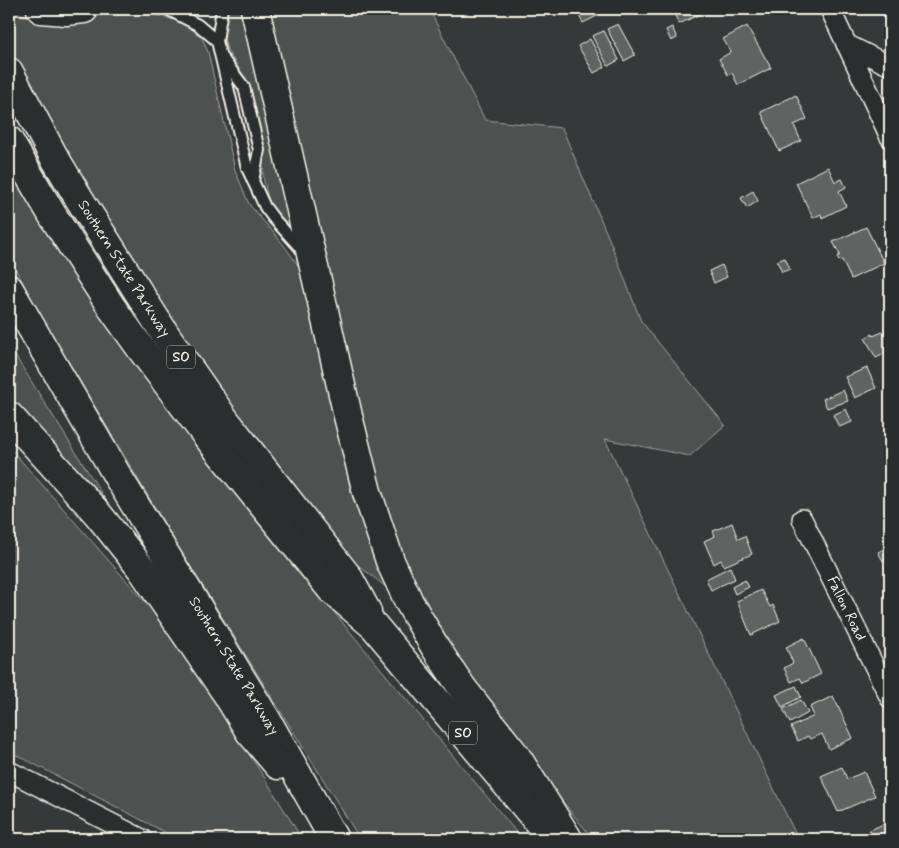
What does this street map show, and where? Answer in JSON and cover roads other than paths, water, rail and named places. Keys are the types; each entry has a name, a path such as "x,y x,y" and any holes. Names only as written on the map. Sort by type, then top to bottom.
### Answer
{"highway":[{"path":"42,9 66,11 84,9"},
{"path":"255,9 348,416 367,492 382,538 399,583 435,647 463,689 516,756 568,839"},
{"name":"Southern State Parkway","path":"9,72 53,155 165,334 226,420 348,577 374,626"},
{"name":"Southern State Parkway","path":"9,141 88,271 180,402 332,590 374,626 552,839"},
{"name":"Southern State Parkway","path":"9,288 118,477 266,719 334,839"},
{"path":"9,416 97,513 141,568 227,694 250,732 319,814"}],"street":[{"path":"830,9 890,137"},
{"path":"846,44 890,66"},
{"name":"Fallon Road","path":"802,519 890,698"},
{"path":"9,771 142,839"}],"lane":[{"path":"168,9 198,25 217,41"},
{"path":"222,9 217,41 252,182 265,207 274,219 314,263"},
{"path":"221,57 244,87 259,150 252,182"}]}
